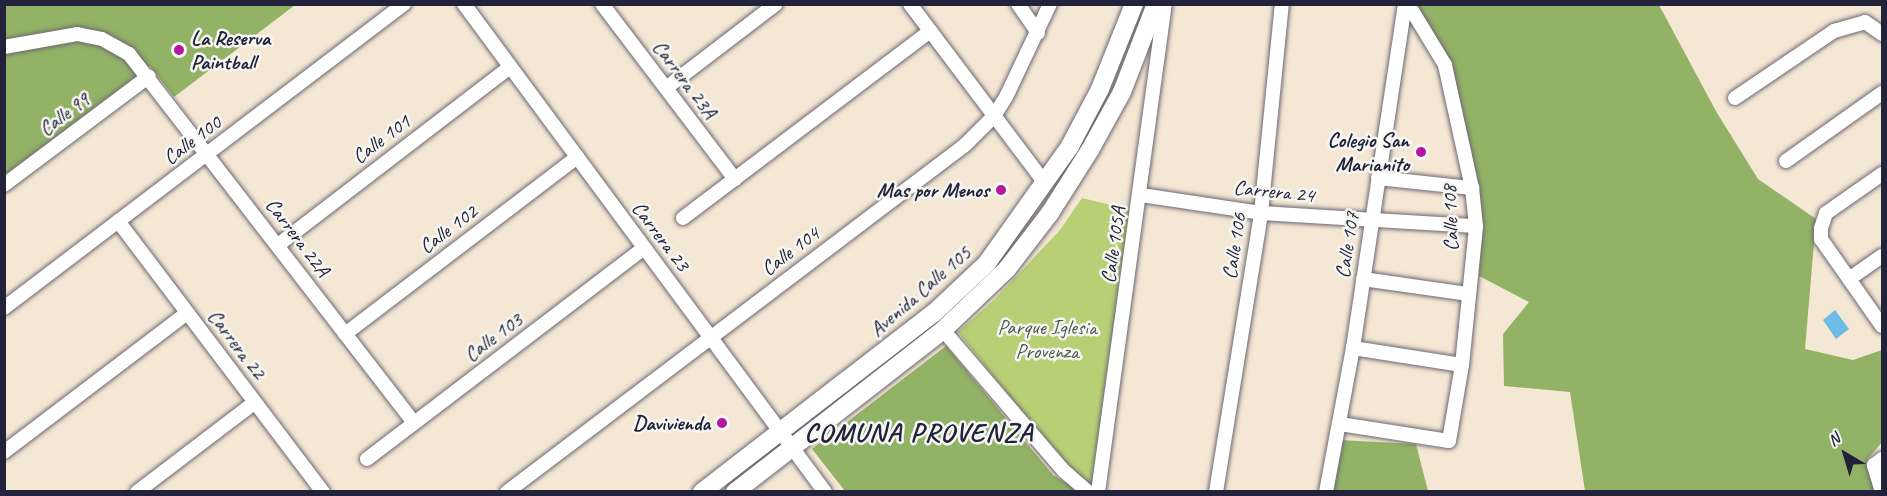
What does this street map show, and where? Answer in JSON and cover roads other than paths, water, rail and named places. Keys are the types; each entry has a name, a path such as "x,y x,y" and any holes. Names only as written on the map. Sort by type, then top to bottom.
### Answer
{"main road":[{"name":"Avenida Calle 105","path":"702,492 964,287 1008,238 1045,183 1100,89 1134,4"},
{"name":"Avenida Calle 105","path":"735,492 943,330 1007,269 1067,189 1122,92 1156,4"}],"street":[{"name":"Calle 100","path":"4,308 404,4"},
{"name":"Carrera 23","path":"464,4 825,492"},
{"name":"Carrera 23A","path":"602,4 735,179"},
{"path":"666,88 776,4"},
{"path":"910,4 1045,183"},
{"path":"1018,4 1038,33"},
{"name":"Calle 104","path":"507,492 965,145 994,116 1038,33 1050,4"},
{"name":"Calle 105A","path":"1098,492 1141,195 1165,4"},
{"name":"Calle 106","path":"1216,492 1261,213 1282,4"},
{"name":"Calle 107","path":"1326,492 1353,348 1406,4"},
{"name":"Calle 108","path":"1340,424 1449,441 1462,365 1476,226 1472,188 1445,65 1406,4"},
{"path":"1736,98 1834,31 1865,22 1882,34"},
{"path":"683,218 930,31"},
{"name":"Carrera 22A","path":"4,47 48,37 90,35 129,54 149,76 414,423"},
{"name":"Calle 101","path":"278,245 510,67"},
{"name":"Calle 99","path":"4,185 149,76"},
{"path":"1786,161 1882,93"},
{"name":"Calle 102","path":"345,334 577,157"},
{"path":"1882,174 1826,213 1821,228 1821,239 1882,326"},
{"path":"1378,178 1472,188"},
{"name":"Carrera 24","path":"1141,195 1261,213 1476,226"},
{"name":"Carrera 22","path":"118,221 323,492"},
{"name":"Calle 103","path":"367,459 644,248"},
{"path":"1849,279 1882,256"},
{"path":"1363,279 1469,294"},
{"path":"4,452 188,313"},
{"path":"943,330 1064,471 1088,492"},
{"path":"1353,348 1462,365"},
{"path":"137,492 255,402"},
{"path":"1882,459 1874,465 1882,492"}],"water":[{"path":"1835,310 1849,329 1836,339 1823,320"}],"place":[{"name":"La Reserva Paintball","path":"179,50"},
{"name":"Colegio San Marianito","path":"1421,152"},
{"name":"Mas por Menos","path":"1001,190"},
{"name":"Davivienda","path":"722,423"}],"district":[{"name":"COMUNA PROVENZA","path":"919,433"}],"park label":[{"name":"Parque Iglesia Provenza","path":"1047,339"}]}
